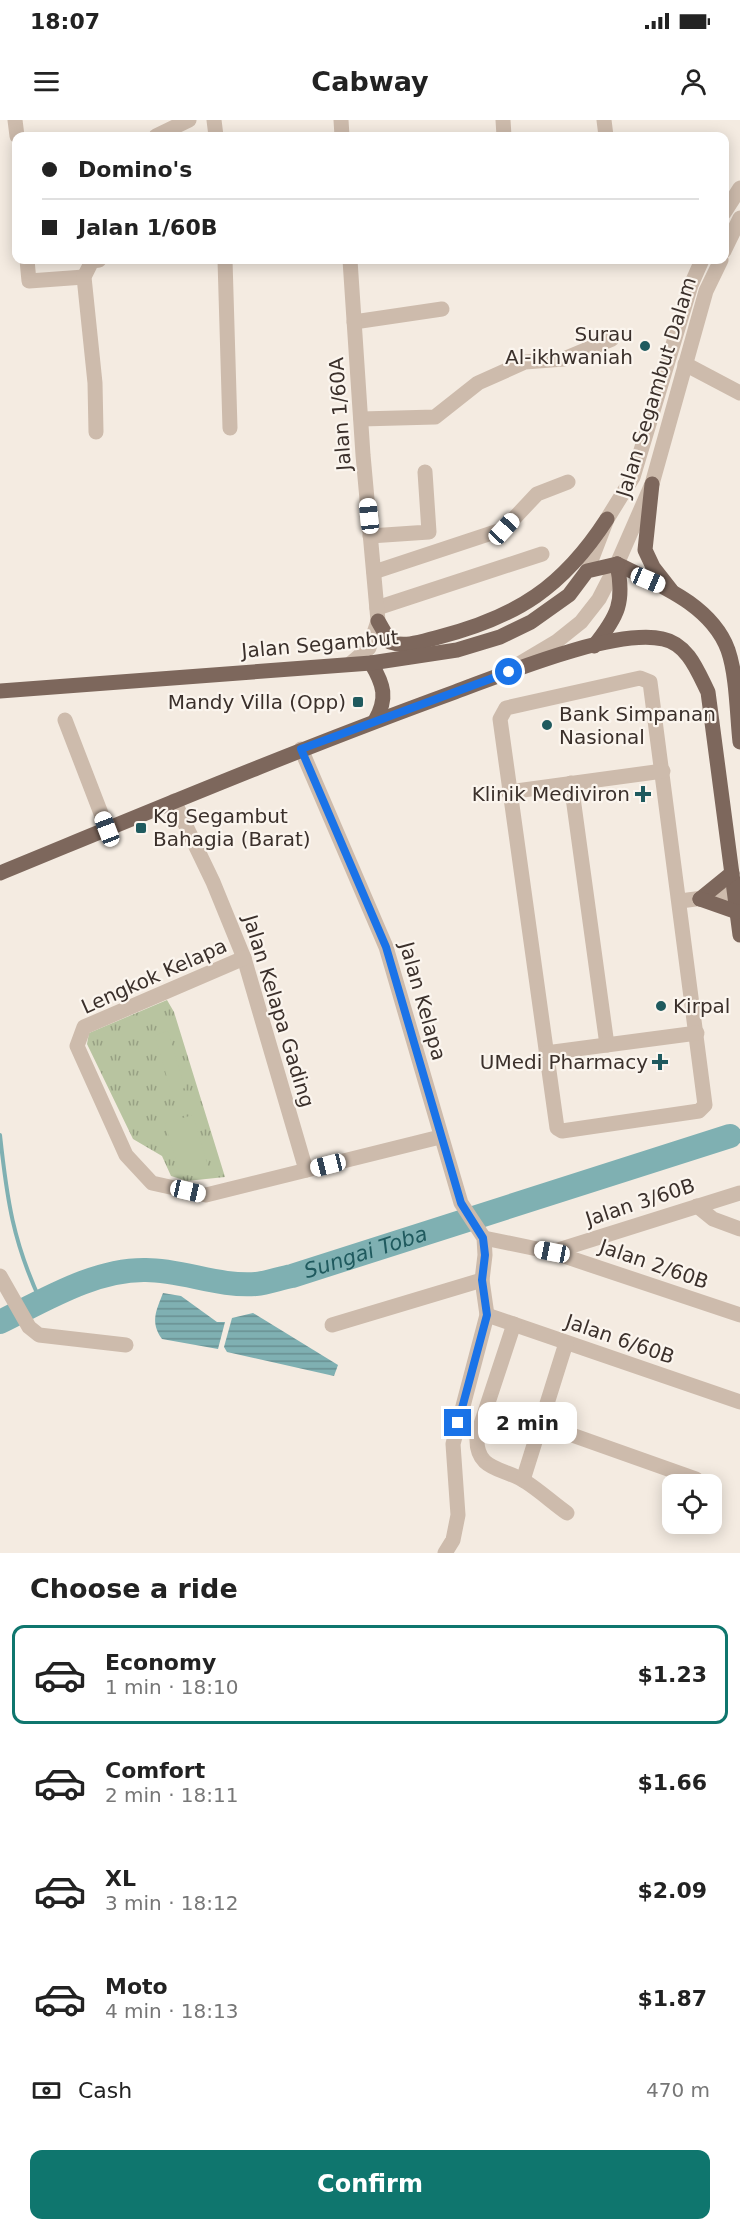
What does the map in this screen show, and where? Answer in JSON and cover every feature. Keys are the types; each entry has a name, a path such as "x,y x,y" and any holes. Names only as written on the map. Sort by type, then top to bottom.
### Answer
{"main road":[{"path":"652,484 645,550 653,567 672,591"},
{"path":"377,614 390,642 408,644 479,626 502,617 558,581 590,545 607,519"},
{"path":"587,571 617,564 672,591 712,623 734,652 740,742"},
{"path":"594,646 620,605 621,586 617,564"},
{"name":"Jalan Segambut","path":"0,691 371,663 457,650 500,637 551,610 569,595 587,571"},
{"path":"0,873 301,749 490,679 594,646 635,637 658,638 680,647 694,662 708,692 732,873 737,893 740,935"},
{"path":"371,663 384,693 384,704 375,721"},
{"path":"700,898 732,873"},
{"path":"700,898 737,912"}],"street":[{"path":"164,132 189,120"},
{"path":"729,203 740,188"},
{"path":"729,242 740,218"},
{"path":"27,264 29,281 84,277"},
{"path":"90,264 84,277 95,383 96,432"},
{"path":"225,264 230,428"},
{"name":"Jalan 1/60A","path":"350,264 377,614 369,648 350,664"},
{"name":"Jalan Segambut Dalam","path":"587,571 607,519 633,477 701,264"},
{"name":"Jalan Segambut Dalam","path":"490,679 532,657 581,622 599,599 652,484 706,291 719,264"},
{"path":"354,322 442,309"},
{"path":"361,419 435,417 477,382 525,362 564,359 612,339"},
{"path":"685,364 740,393"},
{"path":"370,536 429,532 425,472"},
{"path":"374,572 504,529 537,494 568,482"},
{"path":"377,614 542,554"},
{"path":"640,678 650,682 705,1105 699,1111 562,1131 556,1128 508,792 500,718 506,708 640,678"},
{"path":"65,720 107,829"},
{"name":"Jalan Kelapa","path":"301,749 386,947 461,1203 481,1234"},
{"path":"508,792 663,771"},
{"path":"571,783 607,1045"},
{"name":"Jalan Kelapa Gading","path":"174,801 213,882 244,958 306,1170"},
{"path":"680,901 737,893"},
{"name":"Lengkok Kelapa","path":"244,958 84,1027 77,1046 126,1155 152,1183 206,1195 440,1137"},
{"path":"546,1053 696,1033"},
{"name":"Jalan 3/60B","path":"552,1252 740,1192"},
{"path":"697,1206 713,1219 740,1228"},
{"path":"445,1553 453,1540 458,1515 453,1444 487,1315 482,1280 485,1255 481,1234"},
{"name":"Jalan 2/60B","path":"481,1234 552,1252 740,1315"},
{"path":"0,1276 29,1327 39,1335 126,1345"},
{"path":"332,1325 482,1280"},
{"name":"Jalan 6/60B","path":"487,1315 740,1402"},
{"path":"513,1324 477,1436 476,1449 486,1463 509,1476 523,1480 567,1513"},
{"path":"523,1480 566,1343"},
{"path":"541,1424 682,1474"},
{"path":"453,1444 476,1449"}],"green space":[{"path":"167,1000 174,1012 225,1177 187,1181 171,1176 162,1156 133,1139 87,1044 89,1033"},
{"path":"168,1031 185,1088 171,1092 155,1035"},
{"path":"193,1115 209,1170 181,1177 165,1123"}],"water":[{"path":"163,1293 181,1296 217,1322 225,1322 218,1349 162,1339 155,1322 156,1311"},
{"path":"253,1313 338,1365 334,1376 227,1352 224,1347 232,1318"}],"waterway":[{"path":"0,1135 5,1180 13,1220 24,1260 41,1302"},
{"name":"Sungai Toba","path":"0,1322 71,1287 127,1271 160,1271 242,1284 260,1283 292,1276 730,1136"}],"place":[{"name":"Surau Al-ikhwaniah","path":"645,346"},
{"name":"Mandy Villa (Opp)","path":"358,702"},
{"name":"Bank Simpanan Nasional","path":"547,725"},
{"name":"Klinik Mediviron","path":"643,794"},
{"name":"Kg Segambut Bahagia (Barat)","path":"141,828"},
{"name":"Kirpal","path":"661,1006"},
{"name":"UMedi Pharmacy","path":"660,1062"}],"route":[{"path":"458,1423 487,1315 482,1280 485,1255 483,1238 461,1203 386,947 301,749 509,672"}]}
